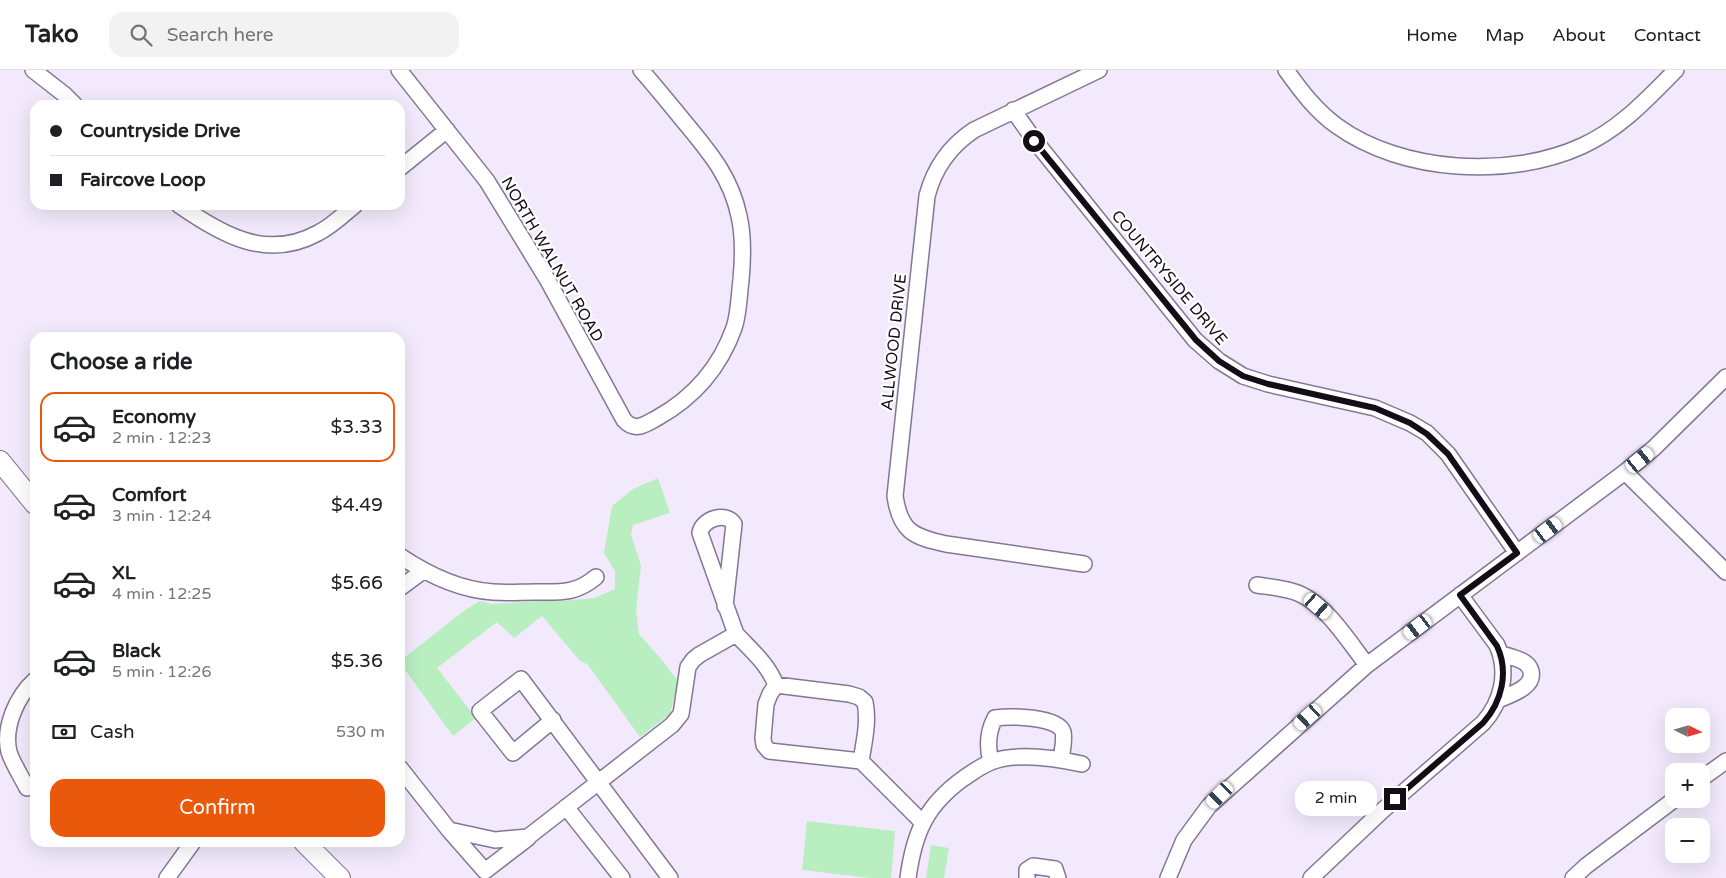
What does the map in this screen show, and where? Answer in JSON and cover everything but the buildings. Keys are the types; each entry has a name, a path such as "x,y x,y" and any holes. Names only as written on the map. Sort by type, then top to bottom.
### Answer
{"main road":[{"path":"0,461 30,498"},
{"path":"309,847 340,878"}],"street":[{"path":"33,70 70,100"},
{"name":"NORTH WALNUT ROAD","path":"399,70 487,181 547,279 624,420 629,425 635,427 643,426 680,404 703,382 711,371 734,327 743,259 743,237 735,200 729,183 716,160 641,70"},
{"name":"ALLWOOD DRIVE","path":"1084,564 925,540 909,530 902,522 897,511 895,496 927,196 930,184 947,154 959,142 981,126 1080,74 1099,70"},
{"path":"1286,70 1317,109 1339,127 1366,143 1394,154 1427,162 1466,166 1514,165 1558,156 1583,146 1620,124 1676,70"},
{"name":"COUNTRYSIDE DRIVE","path":"1012,110 1034,141 1164,302 1210,354 1243,376 1268,384 1375,408 1410,423 1427,434 1448,454 1517,553"},
{"path":"405,164 447,130"},
{"path":"186,210 239,240 264,245 299,241 320,232 349,210"},
{"path":"1168,878 1184,840 1194,824 1210,806 1367,665 1625,472 1654,448 1726,377"},
{"path":"1625,472 1726,572"},
{"path":"725,606 734,524 732,519 725,517 716,518 705,523 701,527 700,533 725,606 736,634 772,674 776,686"},
{"path":"405,559 423,571 465,587 491,592 564,592 585,586 596,577"},
{"path":"405,584 423,571"},
{"path":"1257,585 1297,592 1308,598 1328,615 1367,665"},
{"path":"1311,878 1396,798 1483,723 1494,709 1498,700 1503,674 1501,654 1460,595"},
{"path":"405,774 449,830 485,871 672,725 681,714 688,667 699,655 736,634"},
{"path":"1498,700 1524,688 1532,674 1526,662 1501,654"},
{"path":"553,720 513,753 480,711 521,679 553,720 670,878"},
{"path":"27,788 10,752 8,739 16,704 30,685"},
{"path":"776,686 766,704 762,738 764,745 769,751 861,761 922,822"},
{"path":"776,686 849,694 859,697 865,702 867,713 861,761"},
{"path":"990,762 988,750 990,728 995,718 1006,717 1053,722 1060,726 1063,733 1061,760"},
{"path":"908,878 912,852 922,822 951,788 976,770 990,762 1026,757 1082,764"},
{"path":"1710,773 1726,761"},
{"path":"1573,878 1593,860 1665,806"},
{"path":"566,807 622,878"},
{"path":"449,830 495,840 528,837"},
{"path":"167,878 190,847"},
{"path":"1027,878 1028,870 1033,866 1055,869 1058,878"}],"green space":[{"path":"658,478 670,513 633,525 631,534 641,566 636,609 639,634 678,681 670,714 640,737 587,664 580,661 542,616 514,638 497,622 437,668 476,718 453,736 405,670 405,657 465,610 480,601 492,604 562,601 594,598 615,589 615,571 604,553 612,506 633,489"},
{"path":"807,821 895,831 891,878 870,878 802,870"},
{"path":"931,845 949,848 944,878 926,878"}],"route":[{"path":"1034,141 1196,340 1210,354 1243,376 1268,384 1375,408 1390,413 1427,434 1448,454 1517,553 1460,595 1501,654 1503,666 1502,682 1494,709 1483,723 1395,799"}]}
